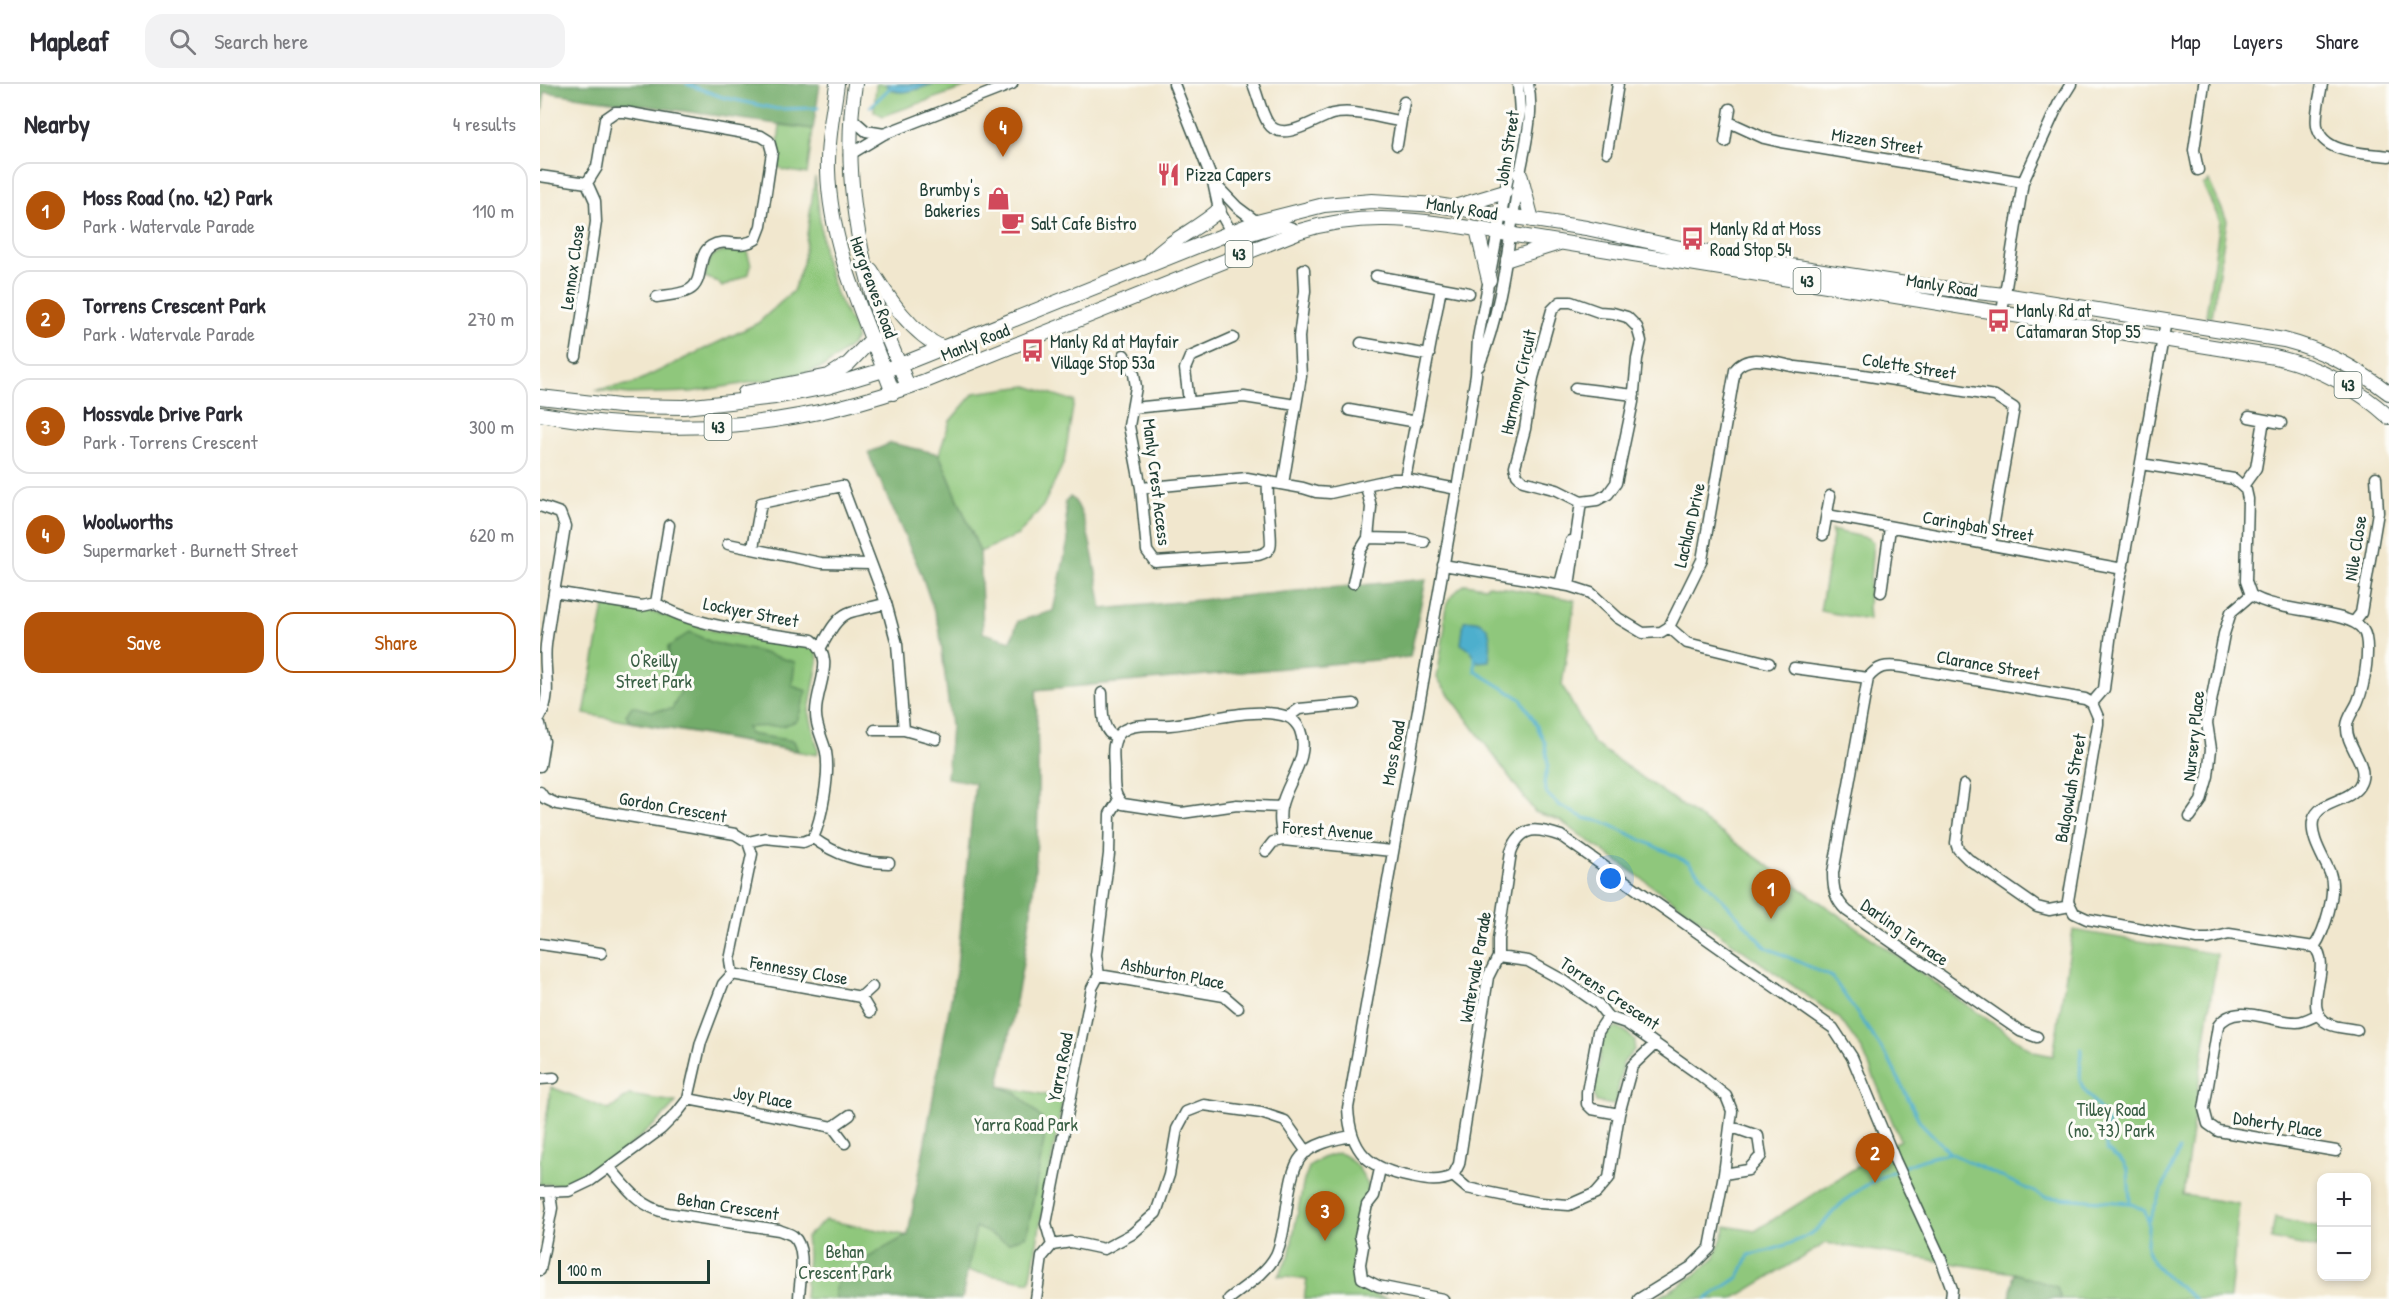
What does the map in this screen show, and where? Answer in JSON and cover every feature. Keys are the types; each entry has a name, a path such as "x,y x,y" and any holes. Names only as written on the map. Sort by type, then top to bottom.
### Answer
{"main road":[{"name":"Hargreaves Road","path":"837,84 828,146 831,211 844,264 893,393"},
{"name":"Hargreaves Road","path":"855,84 850,117 851,188 873,298 908,387"},
{"path":"1520,174 1532,220"},
{"path":"1453,208 1506,192"},
{"name":"Manly Road","path":"540,397 589,404 684,407 731,404 827,387 900,365 1257,222 1300,210 1364,201 1418,202 1586,228 1712,254 1906,284 2004,295 2284,340 2308,346 2342,361 2389,393"},
{"path":"1147,265 1163,247 1219,210"},
{"name":"Manly Road","path":"540,414 629,426 710,427 817,414 893,393 1300,231 1333,222 1390,218 1476,228 2258,354 2302,364 2322,372 2357,391 2389,417"},
{"path":"1476,228 1489,280"},
{"path":"1508,259 1561,242"},
{"path":"864,258 885,292 921,335 943,348"},
{"path":"731,404 746,393 829,376 848,364 873,338"}],"street":[{"path":"849,155 885,134 1012,84"},
{"path":"1174,84 1213,182 1219,210 1231,232 1241,237 1284,225 1300,231"},
{"path":"1253,84 1269,124 1277,130 1291,131 1332,114 1349,112 1400,121"},
{"name":"John Street","path":"1507,216 1506,192 1520,111 1518,84"},
{"name":"John Street","path":"1507,216 1520,174 1529,116 1528,84"},
{"path":"1607,152 1618,84"},
{"path":"2002,312 2023,182 2058,105 2071,84"},
{"path":"2198,170 2194,150 2204,84"},
{"path":"2322,84 2317,125 2320,134 2328,144 2343,149 2389,156"},
{"path":"1397,144 1404,102"},
{"path":"1725,142 1730,109"},
{"path":"540,176 587,183 597,166 605,119 615,112 625,111 761,136 769,141 772,152 761,226 756,239 741,245 720,243 710,247 704,254 695,285 690,290 657,297"},
{"path":"850,117 866,131 885,134"},
{"name":"Mizzen Street","path":"1729,122 1781,142 2023,182"},
{"path":"1213,182 1237,207 1257,222"},
{"name":"Lennox Close","path":"576,357 596,222 595,201 587,183"},
{"path":"1505,233 1507,216"},
{"name":"Moss Road","path":"1476,375 1496,322 1508,259 1505,233"},
{"name":"Moss Road","path":"1351,1136 1348,1108 1457,489 1476,375 1478,338 1489,280 1505,233"},
{"path":"1283,484 1300,376 1299,337 1305,291 1304,269"},
{"path":"1376,276 1469,293"},
{"path":"1406,479 1441,288"},
{"name":"Harmony Circuit","path":"1560,302 1570,302 1599,312 1613,312 1627,316 1637,327 1641,341 1634,395 1616,483 1608,494 1597,500 1581,502 1557,490 1523,481 1517,475 1515,466 1525,429 1533,378 1552,310 1560,302"},
{"path":"2092,703 2104,689 2166,321"},
{"path":"1189,402 1185,369 1190,357 1233,338"},
{"path":"1361,343 1429,355"},
{"name":"Manly Crest Access","path":"1124,355 1134,374 1136,387 1129,426 1141,488 1147,551 1155,562 1258,555 1270,549 1272,542 1267,510 1268,482"},
{"name":"Colette Street","path":"1740,363 1753,359 1995,396 2014,408 1990,545"},
{"name":"Lachlan Drive","path":"1669,627 1702,560 1735,370 1740,363"},
{"path":"1575,388 1634,395"},
{"name":"Manly Crest Access","path":"1133,408 1244,397 1296,405"},
{"path":"1349,410 1417,422"},
{"path":"2249,417 2281,423"},
{"path":"2243,486 2256,468 2264,420"},
{"path":"2141,464 2234,479 2243,486 2248,499 2246,580 2251,595 2274,606 2354,622 2363,630 2368,646 2359,699 2347,726 2350,744 2361,764 2362,781 2357,790 2348,797 2327,806 2314,819 2313,831 2331,876 2332,888 2325,928 2314,947"},
{"name":"Nile Close","path":"2354,622 2361,613 2378,512 2376,477"},
{"path":"1141,488 1247,478 1329,493 1393,479 1406,479 1457,489"},
{"path":"753,548 761,503 842,486 886,603 897,644 904,730"},
{"path":"1353,583 1360,551 1368,538 1371,507 1366,486"},
{"path":"1823,535 1830,496"},
{"path":"1564,585 1569,544 1575,536 1581,502"},
{"path":"540,506 560,513 565,526 544,666 548,692 540,717"},
{"name":"Caringbah Street","path":"1827,514 1890,528 2123,569"},
{"path":"656,603 669,525"},
{"path":"1881,592 1890,528"},
{"path":"1368,538 1410,539 1424,542"},
{"path":"729,544 821,563 871,564"},
{"path":"1443,565 1564,585 1591,593 1618,618 1643,633 1661,632 1669,627 1687,644 1769,663"},
{"name":"Lockyer Street","path":"554,592 642,606 656,603 668,610 719,625 812,640 821,647"},
{"name":"Nursery Place","path":"2190,817 2201,801 2208,776 2211,749 2207,723 2224,634 2231,612 2251,595"},
{"path":"540,1270 552,1208 545,1193 569,1191 610,1168 661,1129 688,1099 701,1042 723,984 732,974 730,960 752,854 748,842 765,838 803,843 813,838 817,828 827,766 816,712 825,657 821,647 835,623 848,613 886,603"},
{"name":"Clarance Street","path":"1868,678 1877,668 1888,665 2074,697 2092,703"},
{"path":"1794,668 1868,678"},
{"name":"Darling Terrace","path":"1868,678 1833,873 1833,884 1838,903 1847,912 2020,1031 2037,1037"},
{"path":"1102,693 1105,728 1111,735 1117,737"},
{"name":"Balgowlah Street","path":"2070,906 2068,892 2098,724 2098,717 2092,703"},
{"path":"1288,717 1299,709 1354,704"},
{"path":"1281,807 1237,805 1182,813 1135,808 1123,804 1118,801 1114,786 1113,744 1124,729 1134,726 1170,725 1227,716 1266,714 1288,717 1300,729 1302,749 1299,765 1281,807 1280,824 1283,840"},
{"path":"540,724 544,741 540,766"},
{"path":"875,730 904,730 936,739"},
{"path":"1965,785 1956,831 1959,849 1968,859 2037,907 2049,910 2070,906 2074,912 2087,919 2197,939 2209,939 2229,934 2314,947 2319,952 2322,963 2316,1000 2319,1014 2330,1025 2357,1029"},
{"name":"Gordon Crescent","path":"540,792 544,798 557,804 735,834 748,842"},
{"name":"Yarra Road","path":"1052,1245 1046,1224 1092,988 1099,975 1096,955 1110,814 1118,801"},
{"name":"Watervale Parade","path":"1453,1176 1459,1164 1471,1098 1488,977 1498,957 1498,940 1512,852 1515,842 1526,832 1539,828 1562,836 1833,1028 1852,1057 1894,1157 1941,1259 1952,1289 1952,1299"},
{"path":"813,838 830,851 868,863 889,863"},
{"name":"Forest Avenue","path":"1266,850 1273,842 1283,840 1392,851"},
{"path":"540,944 601,953"},
{"name":"Torrens Crescent","path":"1498,957 1528,961 1566,982 1598,1004 1608,1017 1626,1023 1726,1096 1732,1111 1731,1129 1710,1248 1691,1267 1639,1299"},
{"name":"Fennessy Close","path":"732,974 861,997 870,1012"},
{"name":"Ashburton Place","path":"1099,975 1224,996 1238,1008"},
{"name":"Fennessy Close","path":"861,997 872,987"},
{"name":"Doherty Place","path":"2319,1014 2301,1022 2237,1013 2222,1020 2218,1026 2204,1109 2208,1124 2218,1131 2336,1151"},
{"path":"1608,1017 1598,1032 1587,1092 1587,1104 1592,1109 1619,1114"},
{"path":"1229,1299 1259,1276 1274,1258 1280,1246 1296,1166 1300,1157 1316,1146 1351,1136 1361,1153 1380,1169 1431,1180 1443,1180 1453,1176 1467,1188 1540,1203 1569,1205 1596,1194 1609,1178 1619,1114 1632,1066 1655,1044"},
{"path":"540,1079 554,1078"},
{"name":"Joy Place","path":"688,1099 833,1127"},
{"path":"1036,1299 1042,1257 1052,1245 1071,1242 1104,1248 1132,1234 1156,1213 1168,1175 1177,1129 1186,1112 1204,1106 1261,1113 1285,1121 1307,1152"},
{"path":"845,1143 833,1127 850,1115"},
{"path":"1724,1174 1748,1170 1761,1156 1758,1136 1731,1129"},
{"name":"Behan Crescent","path":"610,1168 635,1197 650,1208 667,1213 779,1230 792,1235 799,1243 801,1256 799,1299"},
{"path":"1380,1169 1374,1196 1367,1205 1360,1236 1363,1247 1360,1263 1362,1278 1378,1286 1443,1299"}],"green space":[{"path":"540,84 820,84 813,129 545,92 540,126"},
{"path":"876,84 975,84 883,116 874,111"},
{"path":"780,125 813,129 807,174 783,170 776,164"},
{"path":"815,177 824,256 836,294 855,330 856,338 851,346 825,366 813,371 774,379 691,392 629,394 595,390 632,384 758,323 793,291 803,263"},
{"path":"2209,181 2227,220 2212,317 2206,316 2220,221 2203,185"},
{"path":"727,250 747,251 751,265 749,274 722,287 718,282 705,277 707,266 713,255"},
{"path":"1027,386 1074,401 1064,462 1043,506 1018,535 980,552 939,454 950,421 974,393"},
{"path":"891,443 939,454 980,552 983,633 1011,641 1018,621 1053,611 1068,541 1065,502 1070,497 1082,515 1087,531 1102,609 1426,579 1410,657 1036,690 1038,802 1033,896 999,1086 1016,1093 1047,1124 1027,1235 1008,1243 976,1227 962,1299 836,1299 835,1292 836,1285 849,1271 908,1235 957,966 975,783 947,778 951,726 939,626 921,573 868,453"},
{"path":"1831,530 1868,538 1873,542 1869,620 1820,611 1833,537"},
{"name":"Tilley Road (no. 73) Park","path":"1465,584 1485,587 1489,585 1575,600 1562,685 1593,743 2034,1052 2053,1056 2073,930 2217,954 2183,1195 2239,1204 2230,1299 2010,1299 2014,1273 1826,1243 1733,1299 1656,1299 1694,1276 1715,1257 1726,1226 1755,1231 1900,1140 1863,1051 1840,1019 1559,820 1535,812 1437,678 1446,607 1451,597"},
{"name":"O'Reilly Street Park","path":"604,606 656,613 718,632 808,645 817,651 818,662 809,711 818,750 817,755 584,714"},
{"path":"690,632 713,643 753,650 795,662 792,686 807,691 797,721 783,726 747,727 749,734 794,741 798,751 631,722 626,715 632,706 651,711 672,709 681,691 670,669 668,647"},
{"path":"1617,1028 1625,1031 1635,1041 1634,1050 1623,1063 1616,1101 1613,1105 1596,1102 1594,1095 1603,1038 1610,1029"},
{"name":"Yarra Road Park","path":"999,1086 1063,1098 1030,1282 966,1271"},
{"path":"551,1087 609,1110 629,1095 676,1102 655,1124 607,1163 576,1181 564,1184 540,1184 540,1161"},
{"path":"1338,1153 1348,1158 1356,1166 1368,1185 1355,1264 1357,1282 1377,1296 1391,1299 1304,1299 1307,1280 1278,1276 1289,1257 1304,1180 1310,1165"},
{"path":"2275,1218 2317,1226 2317,1248 2271,1239"},
{"name":"Behan Crescent Park","path":"825,1220 916,1237 904,1299 805,1299 808,1255 806,1237"},
{"path":"2014,1273 2057,1287 2061,1299 2010,1299"}],"water":[{"path":"886,84 934,84 902,92 890,89"},
{"path":"1464,621 1474,621 1486,627 1491,646 1489,661 1478,662 1470,650 1461,644"}],"waterway":[{"path":"687,84 722,97 777,109 818,108"},
{"path":"870,107 894,84"},
{"path":"1475,656 1475,671 1521,699 1534,720 1545,743 1548,765 1544,783 1547,794 1559,805 1584,818 1604,822 1688,862 1766,947 1832,977 1888,1058 1920,1122 1950,1153 2045,1197 2130,1203 2145,1211 2148,1220 2149,1255 2166,1276 2195,1299"},
{"path":"2081,1049 2080,1080 2083,1088 2105,1116 2108,1124 2105,1142 2107,1150 2123,1162 2128,1171 2130,1203"},
{"path":"2149,1220 2179,1150"},
{"path":"1706,1299 1739,1277 1749,1255 1788,1244 1814,1232 1847,1199 1889,1173 1904,1166 1950,1153"}],"place":[{"name":"Woolworths","path":"1003,157"},
{"name":"Pizza Capers","path":"1168,174"},
{"name":"Brumby's Bakeries","path":"998,199"},
{"name":"Salt Cafe Bistro","path":"1013,223"},
{"name":"Manly Rd at Moss Road Stop 54","path":"1692,238"},
{"name":"Manly Rd at Catamaran Stop 55","path":"1998,320"},
{"name":"Manly Rd at Mayfair Village Stop 53a","path":"1032,351"},
{"name":"Moss Road (no. 42) Park","path":"1771,919"},
{"name":"Torrens Crescent Park","path":"1875,1183"},
{"name":"Mossvale Drive Park","path":"1325,1241"}]}
